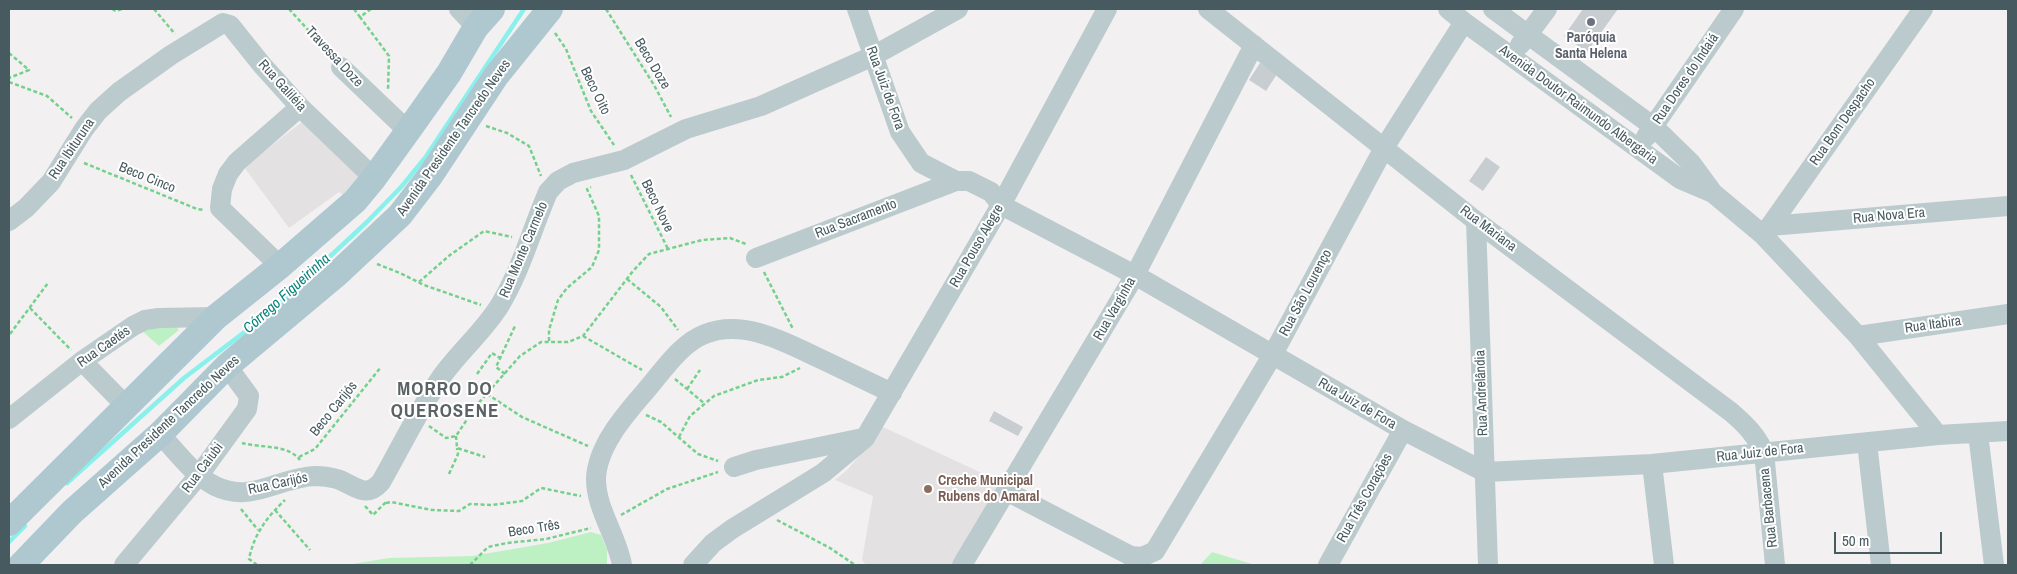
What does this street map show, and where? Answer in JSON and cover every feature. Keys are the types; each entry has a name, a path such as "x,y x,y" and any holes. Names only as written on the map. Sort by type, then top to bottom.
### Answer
{"main road":[{"path":"9,523 216,317 280,266 355,201 374,178 449,73 476,15"},
{"name":"Avenida Presidente Tancredo Neves","path":"21,565 72,512 160,434 227,366 400,216 496,76 545,15"}],"street":[{"name":"Rua Juiz de Fora","path":"857,9 900,132 921,163 956,181 969,181 991,192 1001,204 1135,276 1402,430 1484,472 1652,464 1938,435 2008,431"},
{"name":"Rua Monte Carmelo","path":"385,489 428,398 443,374 483,330 512,282 546,197 558,181 573,173 627,166 679,132 761,106 873,56 958,9"},
{"name":"Rua Pouso Alegre","path":"693,565 714,543 828,468 865,438 1001,204 1107,9"},
{"name":"Rua Mariana","path":"1208,9 1476,221 1731,412 1758,439 1764,452"},
{"name":"Avenida Doutor Raimundo Albergaria","path":"1448,9 1680,179 1713,192 1766,230 1858,336 1938,435"},
{"name":"Avenida Doutor Raimundo Albergaria","path":"1493,9 1654,126 1691,163 1713,192"},
{"path":"1511,56 1547,9"},
{"name":"Rua Dores do Indaiá","path":"1638,149 1734,9"},
{"name":"Rua Bom Despacho","path":"1766,230 1924,9"},
{"name":"Rua São Lourenço","path":"1008,492 1131,556 1142,558 1155,551 1272,356 1384,148 1464,22"},
{"name":"Rua Galiléia","path":"187,44 220,24 228,24 300,107 374,178"},
{"name":"Rua Ibituruna","path":"9,221 26,208 51,182 84,129 98,111 119,92 187,44"},
{"name":"Rua Varginha","path":"962,565 1008,492 1135,276 1254,45"},
{"name":"Travessa Doze","path":"341,67 408,131"},
{"path":"280,266 220,208 222,189 228,174 238,162 300,107"},
{"name":"Rua Sacramento","path":"756,258 956,181"},
{"name":"Rua Nova Era","path":"1766,230 2008,206"},
{"name":"Rua Andrelândia","path":"1476,221 1488,565"},
{"name":"Rua Itabira","path":"1858,336 2008,314"},
{"name":"Rua Caetés","path":"9,419 82,361 133,326 145,320 216,317"},
{"path":"622,565 597,491 596,476 603,452 617,424 631,408 664,378 688,344 705,334 726,329 746,330 776,338 892,393"},
{"path":"82,361 127,407"},
{"name":"Rua Caiubi","path":"124,565 199,475 247,409 250,400 227,366"},
{"name":"Rua Três Corações","path":"1328,565 1402,430"},
{"path":"1978,433 1994,565"},
{"name":"Rua Carijós","path":"160,434 199,475 215,486 237,492 251,493 309,477 325,477 338,480 363,491 376,488 385,489"},
{"path":"734,467 756,460 865,438"},
{"path":"1867,443 1881,565"},
{"name":"Rua Barbacena","path":"1764,452 1775,565"},
{"path":"1652,464 1664,565"}],"path":[{"path":"112,9 116,11 122,9"},
{"path":"154,9 169,28 187,44"},
{"name":"Travessa Doze","path":"289,9 341,67"},
{"path":"354,9 389,56 390,88 380,104"},
{"path":"360,17 371,9"},
{"name":"Beco Doze","path":"606,9 654,85 679,132"},
{"name":"Beco Oito","path":"545,15 566,49 591,111 627,166"},
{"path":"9,53 29,70 9,78"},
{"path":"9,82 47,96 84,129"},
{"path":"465,122 507,133 529,146 539,171 546,197"},
{"name":"Beco Cinco","path":"68,156 197,209 220,208"},
{"name":"Beco Nove","path":"627,166 668,249"},
{"path":"549,342 549,330 558,300 567,288 592,267 599,250 600,216 588,189"},
{"path":"419,282 450,255 484,231 528,241"},
{"path":"449,474 458,454 456,436 476,406 520,356 541,342 568,342 582,336 649,254 702,240 730,238 746,244 756,258 794,327 792,345"},
{"path":"355,256 496,310"},
{"path":"627,279 661,307 688,344"},
{"path":"10,334 48,283"},
{"path":"30,308 82,361"},
{"path":"505,374 496,367 515,326"},
{"path":"582,336 687,390 705,404"},
{"path":"477,374 492,353 500,358"},
{"path":"679,437 690,416 714,396 758,380 782,377 818,358"},
{"name":"Beco Carijós","path":"298,457 315,449 381,367"},
{"path":"687,390 700,370"},
{"path":"487,394 522,417 603,452"},
{"path":"631,408 661,422 698,454 734,467"},
{"path":"422,425 429,425 446,438 456,436"},
{"path":"228,434 237,442 283,449 298,457 309,477"},
{"path":"457,448 485,456"},
{"name":"Beco Três","path":"470,565 488,547 546,539 608,523 667,489 734,467"},
{"path":"385,489 386,503 391,502 432,510 459,511 470,504 492,505 522,501 541,488 600,500"},
{"path":"237,492 236,503 258,531"},
{"path":"257,565 248,559 258,531 274,510 286,499"},
{"path":"274,510 310,550"},
{"path":"759,512 830,548 855,565"}],"shaded area":[{"path":"307,118 363,179 343,195 339,192 289,228 244,167"},
{"name":"Creche Municipal Rubens do Amaral","path":"881,426 1003,483 955,565 866,565 862,560 873,496 835,480 847,470 872,441"}],"green space":[{"path":"175,325 179,330 159,346 140,329"},
{"path":"591,532 601,535 607,550 607,565 346,565 389,558 472,556 548,543"},
{"path":"1212,552 1255,565 1200,565"}],"building":[{"name":"Paróquia Santa Helena","path":"1583,9 1618,9 1587,52 1564,36"},
{"path":"1260,63 1277,74 1266,91 1249,80"},
{"path":"1486,157 1500,167 1483,191 1469,181"},
{"path":"994,411 1023,427 1018,436 989,421"}],"waterway":[{"name":"Córrego Figueirinha","path":"67,483 184,378 267,315 367,222 402,186 425,158 524,9"},
{"name":"Córrego Figueirinha","path":"9,542 25,526"}],"place":[{"name":"Paróquia Santa Helena","path":"1591,22"},
{"name":"Creche Municipal Rubens do Amaral","path":"928,489"}],"district":[{"name":"MORRO DO QUEROSENE","path":"445,401"}]}
